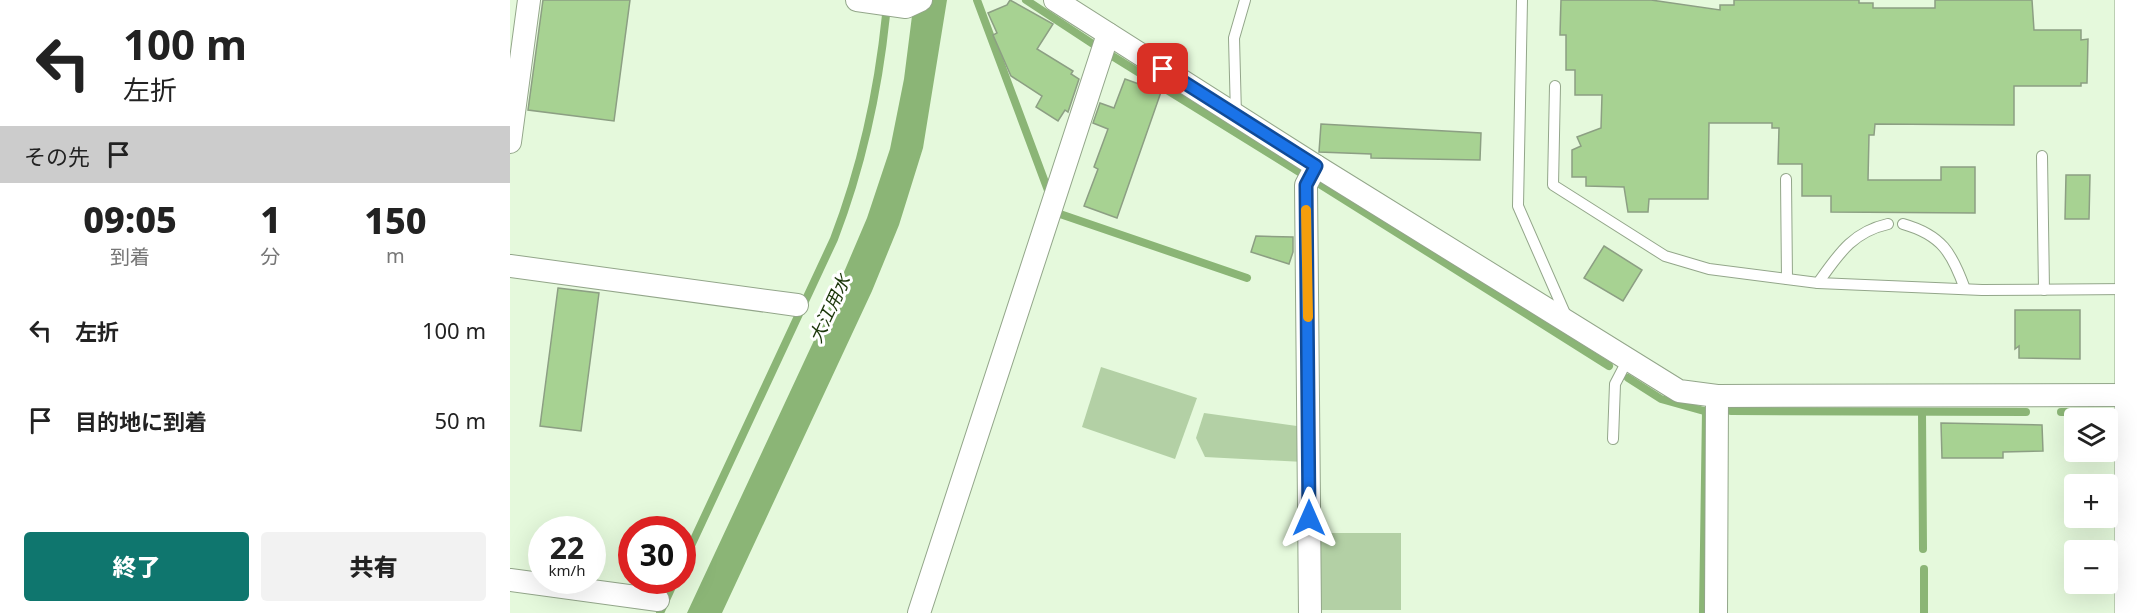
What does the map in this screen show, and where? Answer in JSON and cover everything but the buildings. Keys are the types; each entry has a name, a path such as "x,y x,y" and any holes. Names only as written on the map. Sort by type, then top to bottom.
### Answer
{"street":[{"path":"510,142 529,0"},
{"path":"857,0 906,7 916,2"},
{"path":"1055,0 1316,166 1679,391 1718,396 2131,395"},
{"path":"2131,0 2134,82 2131,289 2134,531 2131,613"},
{"path":"919,613 1108,34"},
{"path":"1310,613 1306,185 1316,166"},
{"path":"510,266 797,305"},
{"path":"1716,613 1718,396"},
{"path":"510,580 658,600"}],"lane":[{"path":"1236,115 1234,38 1245,0"},
{"path":"1522,0 1518,206 1569,324"},
{"path":"1555,86 1553,185 1665,256 1709,269 1818,283 1965,289 2131,289"},
{"path":"2042,156 2044,290"},
{"path":"1786,179 1787,279"},
{"path":"1818,283 1845,247 1869,228 1888,224"},
{"path":"1903,224 1924,230 1941,243 1955,263 1965,289"},
{"path":"1613,440 1615,384 1628,359"}],"shaded area":[{"path":"1101,367 1197,398 1175,459 1082,427"},
{"path":"1204,413 1304,427 1304,462 1205,457 1196,438"},
{"path":"1315,533 1401,533 1401,610 1316,610"}],"water":[{"name":"大江用水","path":"914,0 947,0 923,148 899,225 872,291 722,613 687,613 824,319 867,218 890,149 904,79"}],"waterway":[{"path":"977,0 1049,193"},
{"path":"1026,0 1096,46"},
{"path":"696,535 834,239 844,212 868,129 886,15"},
{"path":"1109,54 1301,173"},
{"path":"1318,183 1609,366"},
{"path":"1060,214 1247,278"},
{"path":"1628,378 1661,399 1704,411"},
{"path":"1703,613 1706,411"},
{"path":"1731,411 2026,412"},
{"path":"1922,412 1923,549"},
{"path":"1924,569 1924,613"},
{"path":"660,613 669,594"}],"slow traffic":[{"path":"1306,210 1308,317"}],"route":[{"path":"1163,69 1316,166 1306,185 1309,518"}]}
